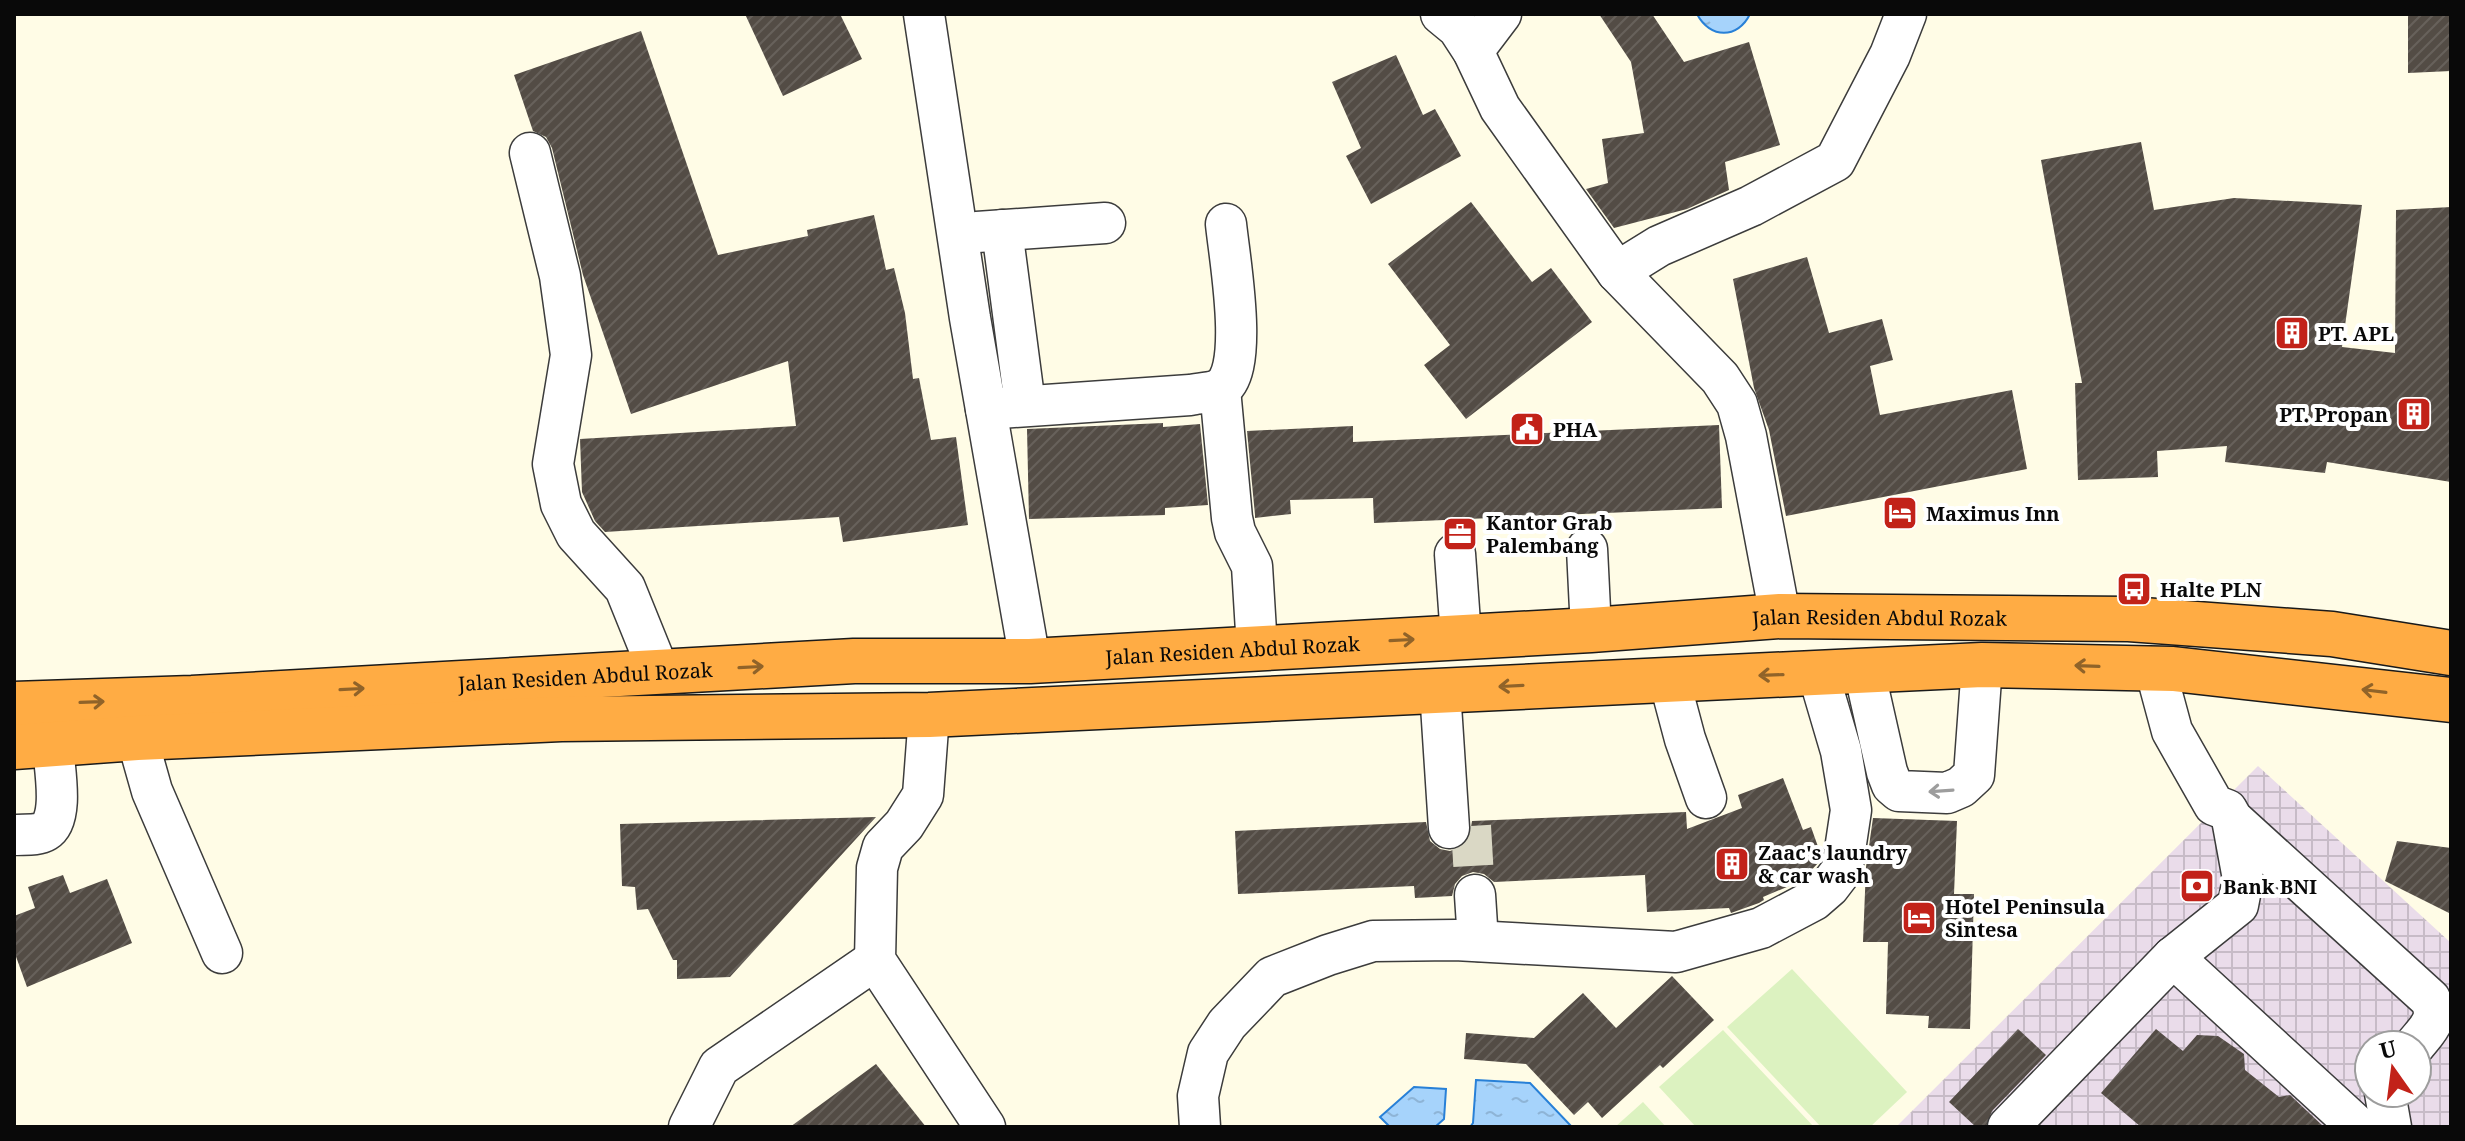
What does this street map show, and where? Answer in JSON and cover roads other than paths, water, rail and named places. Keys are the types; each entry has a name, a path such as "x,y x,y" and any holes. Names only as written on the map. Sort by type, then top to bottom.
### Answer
{"highway":[{"name":"Jalan Residen Abdul Rozak","path":"14,704 192,698 854,661 1030,661 1591,630 1780,616 2129,619 2332,634 2451,653"},
{"name":"Jalan Residen Abdul Rozak","path":"34,746 137,738 561,719 929,715 1818,673 1869,691 1982,665 2164,669 2451,700"}],"street":[{"path":"924,14 977,232 1009,407 1030,661"},
{"path":"1441,14 1458,28 1473,51 1500,108 1617,272 1720,378 1737,404 1746,436 1780,616"},
{"path":"1473,51 1501,14"},
{"path":"1617,272 1659,246 1751,206 1835,161 1890,55 1906,14"},
{"path":"530,153 560,276 571,355 553,464 561,504 576,534 625,588 659,672"},
{"path":"977,232 1105,223"},
{"path":"1009,407 1190,395 1220,389 1229,380 1237,348 1226,224"},
{"path":"1220,389 1232,518 1235,532 1252,566 1257,648"},
{"path":"1587,549 1591,630"},
{"path":"1455,554 1461,637"},
{"path":"1869,691 1892,785 1899,791 1947,793 1961,787 1974,775 1982,665"},
{"path":"2008,1127 2173,957 2238,905 2243,879 2229,815 2229,795 2187,724 2164,669"},
{"path":"1200,1127 1198,1096 1208,1053 1227,1024 1272,977 1328,955 1373,941 1466,940 1676,952 1761,928 1814,900 1842,870 1851,810 1841,751 1818,673"},
{"path":"1669,679 1685,739 1706,798"},
{"path":"1452,689 1460,827"},
{"path":"929,715 923,795 904,825 883,847 877,868 875,960 985,1127"},
{"path":"137,738 152,791 222,953"},
{"path":"14,835 43,833 52,825 57,814 34,746"},
{"path":"2229,815 2430,999 2435,1014 2428,1029"},
{"path":"1464,895 1466,940"},
{"path":"2173,957 2358,1127"},
{"path":"689,1127 719,1067 875,960"}],"water":[{"path":"1697,14 1750,14 1738,28 1724,33 1709,28"},
{"path":"1476,1080 1530,1083 1572,1127 1470,1127 1473,1123"},
{"path":"1414,1087 1446,1089 1444,1119 1435,1127 1390,1127 1380,1117"}],"tunnel":[{"path":"1471,826 1475,895"}],"place":[{"name":"PT. APL","path":"2292,333"},
{"name":"PT. Propan","path":"2414,414"},
{"name":"PHA","path":"1527,429"},
{"name":"Maximus Inn","path":"1900,513"},
{"name":"Kantor Grab Palembang","path":"1460,534"},
{"name":"Halte PLN","path":"2134,589"},
{"name":"Zaac's laundry & car wash","path":"1732,864"},
{"name":"Bank BNI","path":"2197,886"},
{"name":"Hotel Peninsula Sintesa","path":"1919,918"}]}
